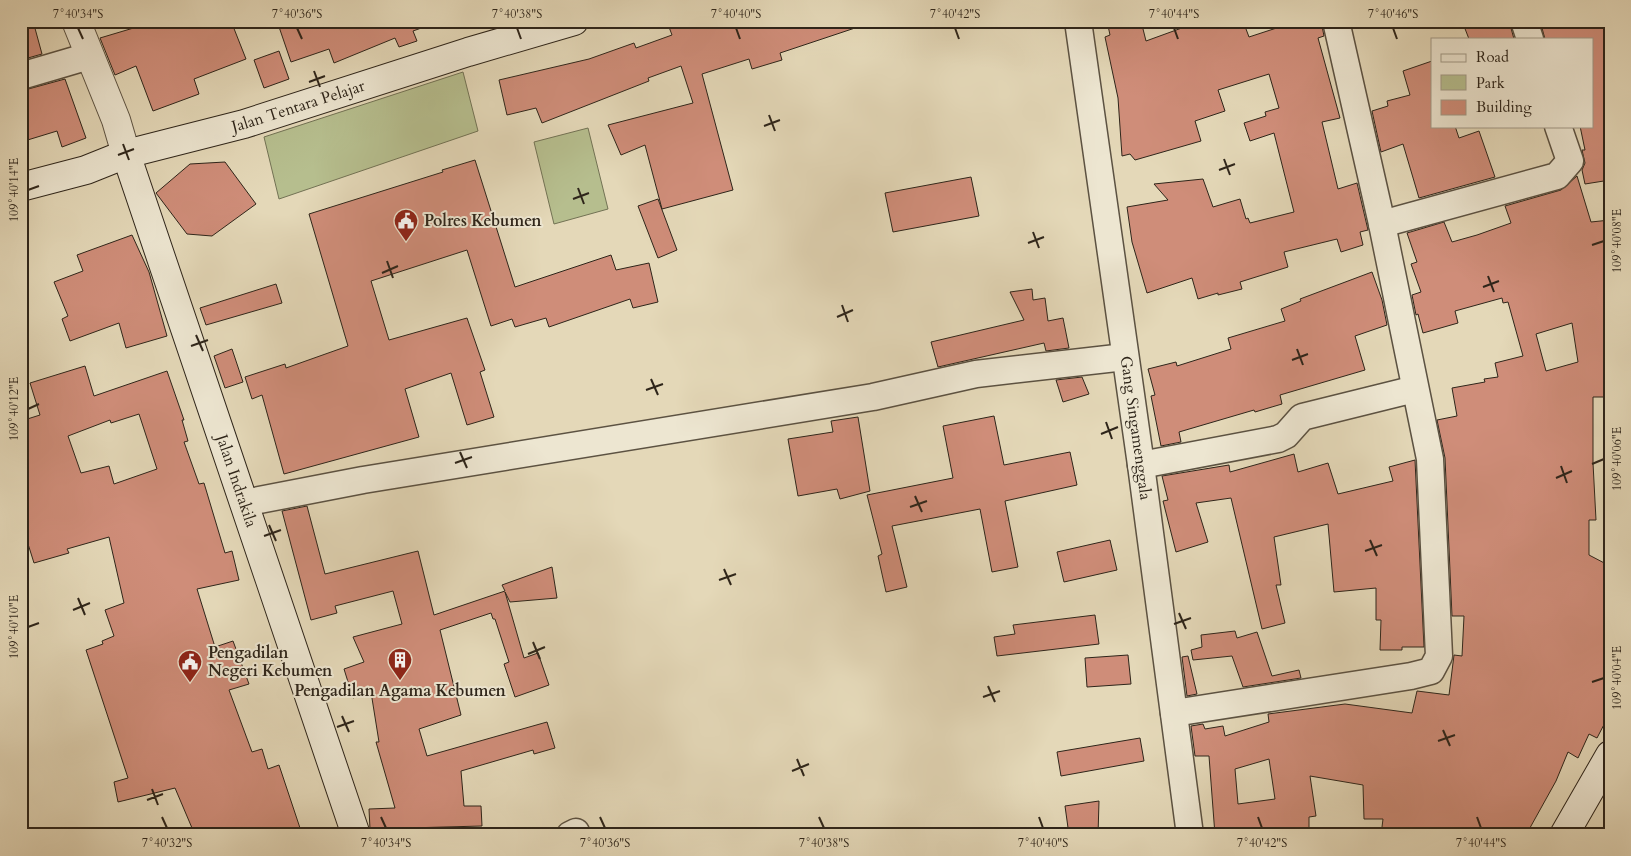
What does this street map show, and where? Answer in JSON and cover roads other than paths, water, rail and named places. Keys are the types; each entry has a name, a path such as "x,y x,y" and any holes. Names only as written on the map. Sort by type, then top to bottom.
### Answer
{"main road":[{"name":"Jalan Indrakila","path":"76,21 116,120 356,835"},
{"name":"Jalan Tentara Pelajar","path":"21,188 86,170 126,154 244,124 292,107 574,21"},
{"path":"1570,833 1610,755"}],"street":[{"name":"Gang Singamenggala","path":"1078,21 1110,359 1141,465 1190,835"},
{"path":"1174,713 1432,671 1439,656 1430,459 1382,224 1336,21"},
{"path":"1524,21 1530,38"},
{"path":"21,76 89,56"},
{"path":"1382,224 1557,176 1570,161 1559,128"},
{"path":"244,503 363,480 873,396 976,374 1110,359"},
{"path":"1141,465 1278,439 1286,435 1302,417 1415,389"}],"place":[{"name":"Polres Kebumen","path":"406,242"},
{"name":"Pengadilan Agama Kebumen","path":"400,681"},
{"name":"Pengadilan Negeri Kebumen","path":"190,683"}]}
